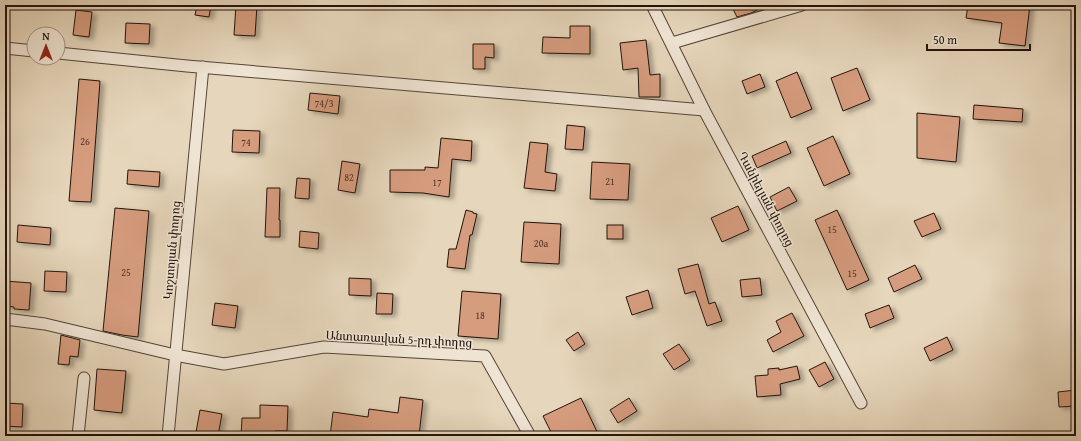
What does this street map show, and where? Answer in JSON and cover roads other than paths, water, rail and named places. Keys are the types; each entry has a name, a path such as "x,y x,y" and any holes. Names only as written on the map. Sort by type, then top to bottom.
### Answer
{"street":[{"name":"Դանիելյան փողոց","path":"652,5 704,110 861,404"},
{"path":"672,44 802,5"},
{"path":"5,48 26,50"},
{"path":"66,54 704,110"},
{"name":"Կոշտոյան փողոց","path":"168,436 203,67"},
{"path":"5,319 45,324 175,355"},
{"name":"Անտառավան 5-րդ փողոց","path":"175,355 224,364 324,347 485,356 530,436"},
{"path":"78,436 84,378"}]}
